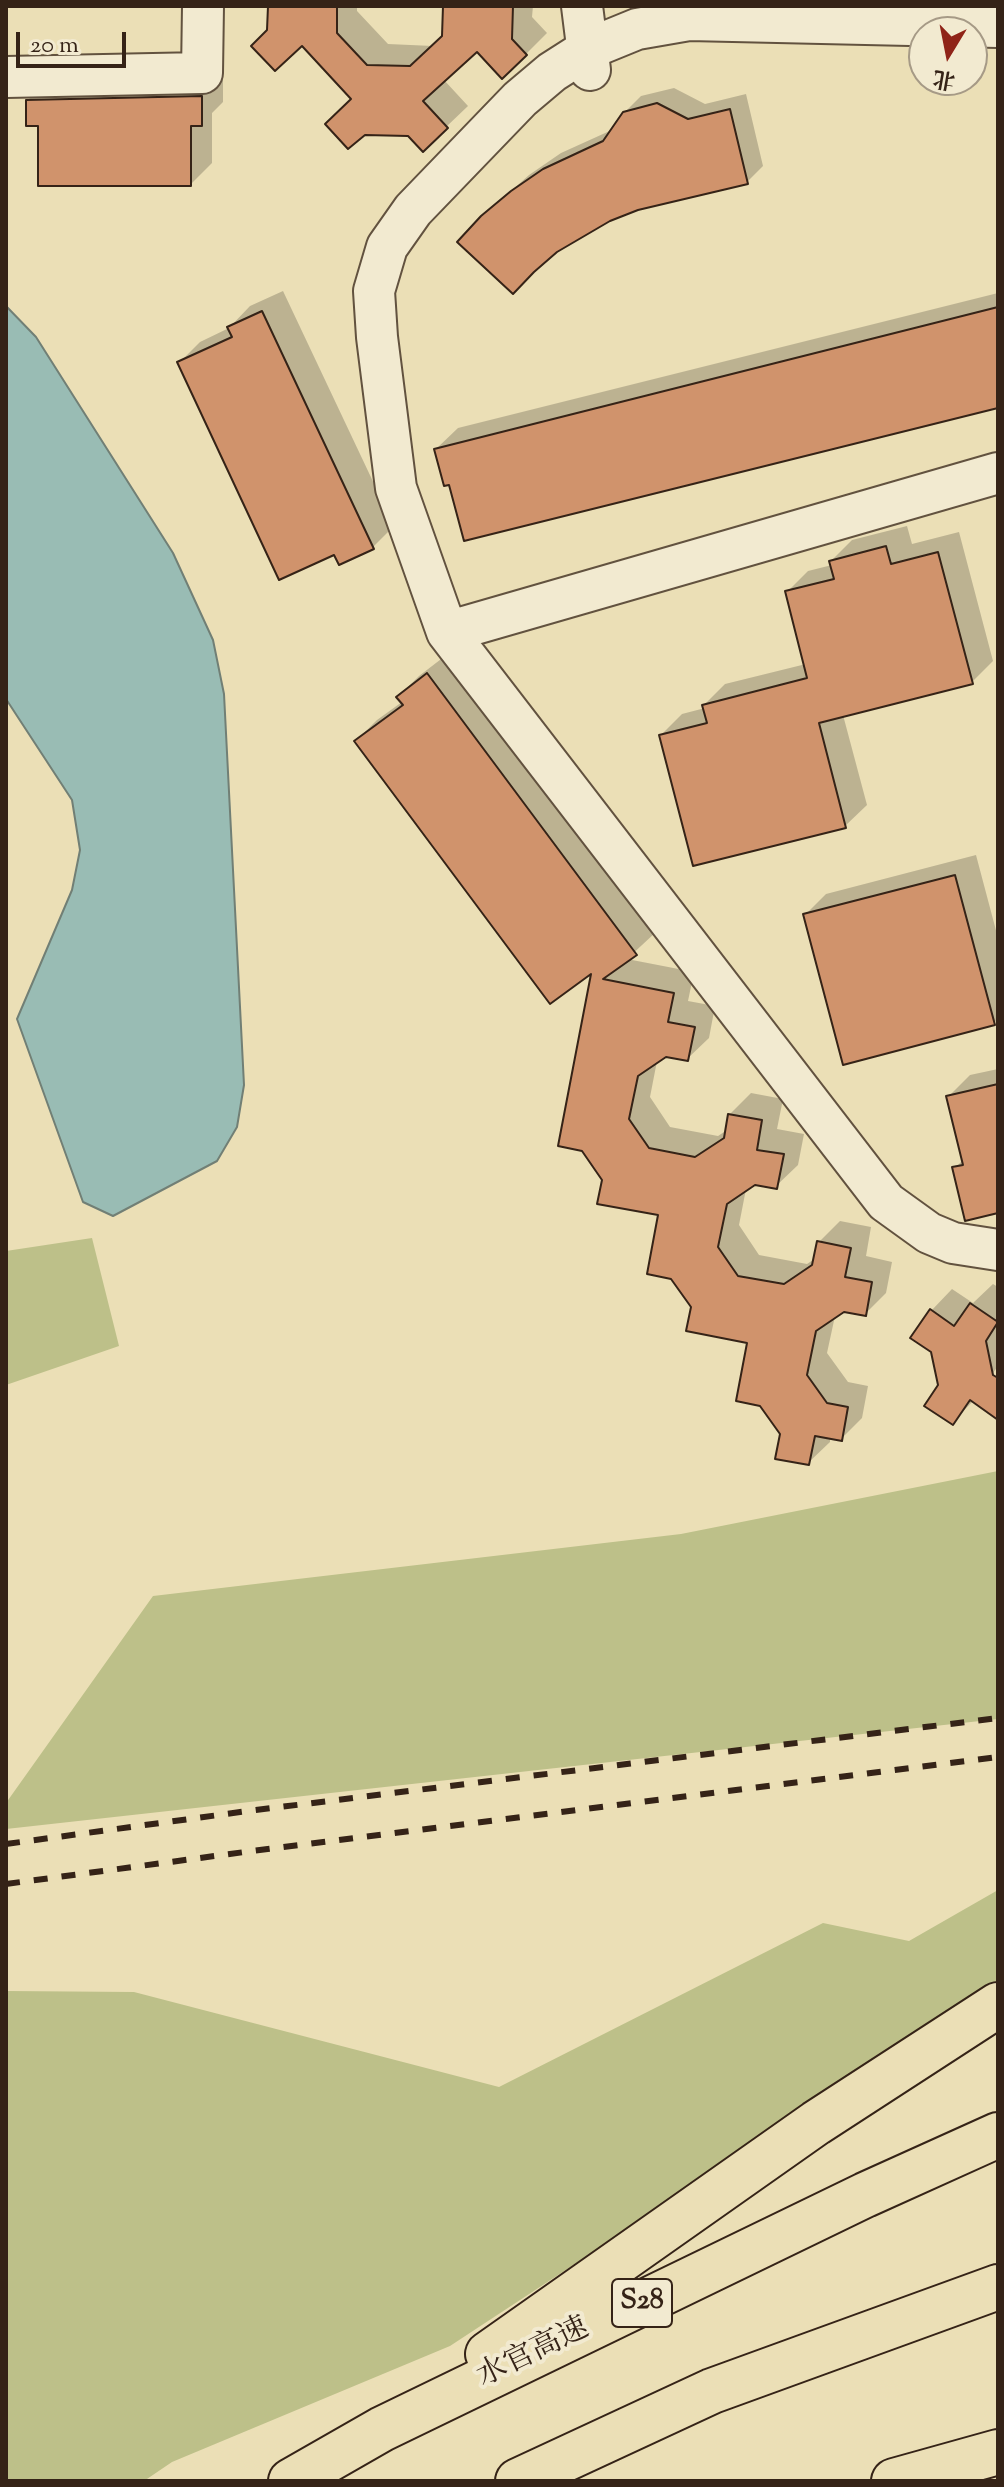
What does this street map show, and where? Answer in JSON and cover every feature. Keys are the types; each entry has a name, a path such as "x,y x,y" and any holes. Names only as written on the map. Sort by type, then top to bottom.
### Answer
{"highway":[{"path":"382,2429 816,2123 998,2005"},
{"name":"水官高速","path":"291,2481 382,2429 865,2195 998,2135"},
{"path":"518,2481 712,2391 998,2287"},
{"path":"894,2481 998,2452"}],"street":[{"path":"6,77 202,73 203,6"},
{"path":"582,6 589,60"},
{"path":"998,27 689,20 637,29 589,60 552,72 520,99 413,210 387,247 374,291 396,488 447,632 886,1202 929,1233 966,1246 998,1250"},
{"path":"447,632 998,473"}],"green space":[{"path":"92,1238 119,1346 6,1385 6,1251"},
{"path":"998,1471 998,1719 6,1829 6,1803 153,1596 681,1534"},
{"path":"998,1890 998,1986 450,2346 172,2462 144,2481 6,2481 6,1991 134,1992 499,2087 823,1923 909,1941"}],"water":[{"path":"6,306 36,337 173,553 213,640 224,694 244,1085 237,1127 217,1161 113,1216 83,1202 17,1019 72,890 80,850 72,800 6,699"}],"building":[{"path":"268,6 337,6 337,33 367,65 410,66 442,36 443,6 513,6 512,39 527,55 502,79 477,52 423,101 448,128 423,152 408,136 365,135 348,149 325,124 351,99 302,46 275,71 251,46 267,30"},
{"path":"202,96 202,126 191,126 191,186 38,186 38,126 26,126 26,100"},
{"path":"657,103 688,119 730,109 748,184 638,210 610,221 557,252 513,294 457,242 481,216 511,191 543,169 603,141 623,112"},
{"path":"998,307 998,408 464,541 449,485 444,486 434,449"},
{"path":"262,311 374,549 339,565 334,555 279,580 177,362 232,337 227,327"},
{"path":"886,546 891,564 938,552 973,684 819,723 846,828 693,866 659,735 707,723 702,705 807,678 785,591 834,579 829,561"},
{"path":"427,673 637,955 603,979 674,993 668,1022 695,1027 688,1061 666,1057 638,1076 629,1119 649,1148 695,1157 724,1138 728,1114 762,1120 757,1150 784,1154 777,1189 755,1185 727,1204 718,1247 738,1276 784,1284 812,1265 817,1241 851,1248 845,1277 872,1282 866,1316 844,1312 816,1331 807,1375 827,1403 848,1407 842,1441 815,1436 809,1465 775,1459 780,1434 760,1406 736,1401 747,1343 686,1331 691,1307 671,1279 647,1274 658,1215 597,1204 602,1180 582,1151 558,1146 591,974 550,1004 354,741 403,705 396,697"},
{"path":"955,875 995,1025 843,1065 803,914"},
{"path":"998,1084 998,1213 965,1221 952,1167 963,1165 946,1096"},
{"path":"970,1303 998,1322 986,1341 993,1375 998,1378 998,1420 970,1400 953,1425 924,1406 938,1385 931,1352 910,1338 930,1309 954,1326"}],"railway":[{"path":"6,1844 998,1718"},
{"path":"6,1884 998,1757"}]}
